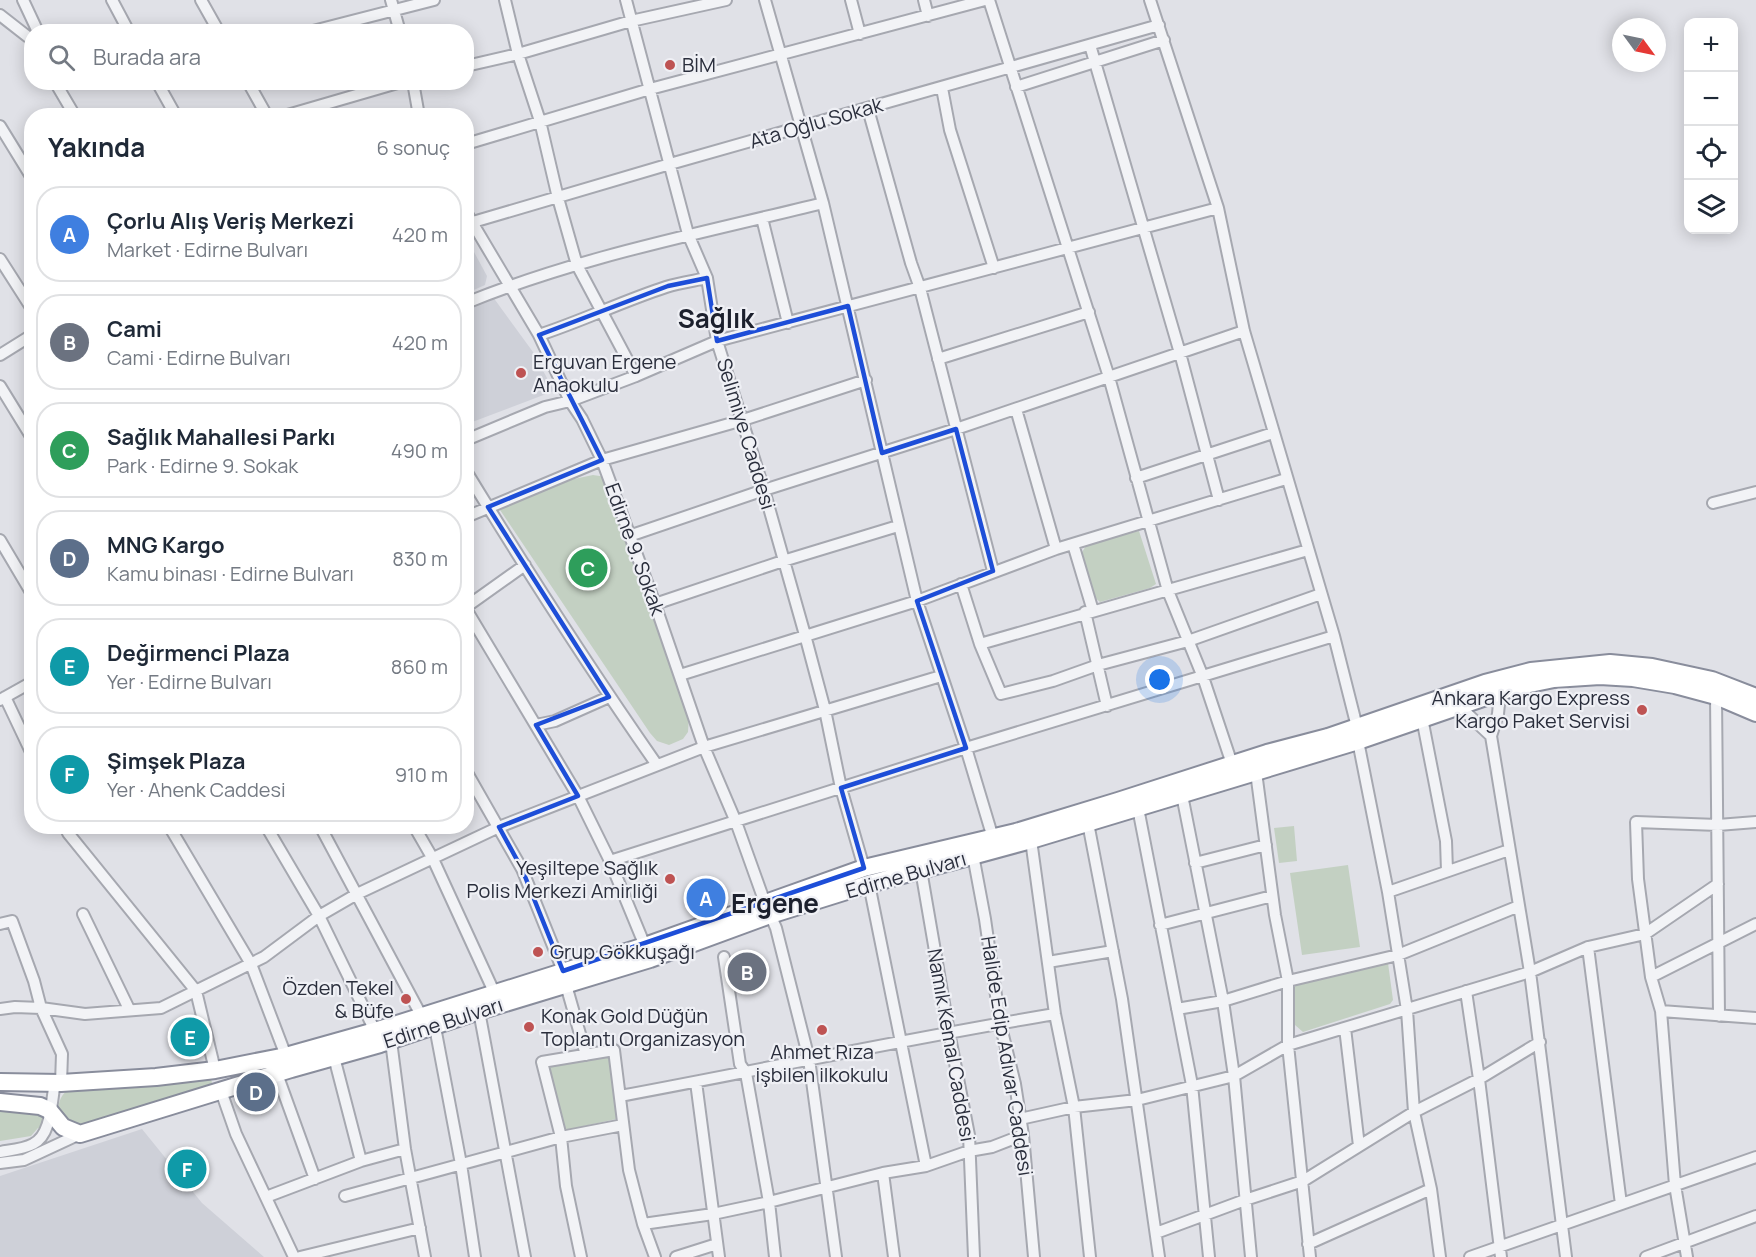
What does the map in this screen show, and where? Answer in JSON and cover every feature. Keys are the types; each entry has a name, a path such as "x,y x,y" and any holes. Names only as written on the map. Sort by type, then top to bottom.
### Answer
{"highway":[{"name":"Edirne Bulvarı","path":"866,876 921,870 1182,795 1256,772 1485,683 1531,671 1610,663 1652,667 1712,680 1756,697"},
{"name":"Edirne Bulvarı","path":"80,1134 435,1027 645,946 866,876 1118,801 1232,764 1422,718 1515,687 1554,679 1600,676 1634,678 1676,685 1716,696 1756,713"},
{"name":"Edirne Bulvarı","path":"0,1082 58,1083 156,1077 215,1070 286,1056 495,994 660,956 767,909"},
{"path":"0,1102 40,1106 49,1110 63,1127 80,1134"}],"street":[{"path":"23,0 34,24"},
{"path":"112,0 125,24"},
{"path":"201,0 214,24"},
{"path":"334,24 393,5 434,0"},
{"path":"505,0 518,54 540,121 577,265 636,376"},
{"name":"Selimiye Caddesi","path":"626,0 688,234 707,278 717,341 764,490 825,710 842,788 866,876 926,1167"},
{"path":"474,64 518,54 631,21 726,0"},
{"path":"765,0 823,203 917,601 993,838"},
{"path":"851,0 860,34"},
{"path":"924,0 928,16"},
{"path":"474,142 650,89 987,0 1109,377 1168,591 1203,677 1232,764"},
{"path":"1150,0 1218,208 1244,331 1334,636 1357,734 1388,892 1407,1010 1414,1112 1431,1189 1440,1257"},
{"path":"393,5 397,24"},
{"path":"0,15 24,34"},
{"name":"Ata Oğlu Sokak","path":"474,222 1159,25"},
{"path":"1016,87 1164,40"},
{"path":"1090,45 1180,353 1205,455 1219,500"},
{"path":"942,88 950,130 994,268"},
{"path":"60,90 70,108"},
{"path":"161,90 172,108"},
{"path":"252,90 263,108"},
{"path":"312,108 374,90"},
{"path":"414,90 418,108"},
{"path":"868,109 920,288 993,571"},
{"path":"0,126 24,165"},
{"path":"474,300 510,285 688,234 823,203"},
{"path":"474,437 545,407 570,401 636,376 717,341 1218,208"},
{"path":"762,218 788,323"},
{"name":"Edirne 9. Sokak","path":"474,222 539,335 570,401 582,419 602,460 656,604 704,747 736,822 776,928 809,1059 836,1257"},
{"path":"0,259 24,296"},
{"path":"539,335 581,321 601,311 668,286 707,278"},
{"path":"938,359 1089,312"},
{"path":"629,536 1016,409 1244,331"},
{"path":"0,355 24,340"},
{"path":"474,513 566,477 602,460 743,420 866,380"},
{"path":"0,386 24,425"},
{"path":"1016,409 1056,549"},
{"path":"1136,478 1273,433"},
{"path":"681,675 917,601 1056,549 1286,479"},
{"path":"474,484 609,697 657,765"},
{"path":"1713,503 1756,492"},
{"path":"656,604 783,561 898,526"},
{"path":"0,540 24,580"},
{"path":"1073,544 1107,706"},
{"path":"980,644 1308,550"},
{"path":"474,601 525,565"},
{"path":"961,584 980,644 1001,694 1188,641 1321,594"},
{"path":"474,621 578,796 610,861 645,946"},
{"path":"610,861 966,748 1334,636"},
{"path":"0,1009 41,1008 85,1014 161,1008 264,957 319,916 357,894 499,827 704,747 941,676"},
{"path":"24,687 3,699 24,739"},
{"path":"1500,693 1498,714 1491,736 1530,972 1566,1257"},
{"path":"1716,696 1719,1016"},
{"path":"536,725 555,720 609,697"},
{"path":"1459,706 1491,736"},
{"path":"1422,718 1446,841 1448,872"},
{"path":"1256,772 1272,896 1288,981 1288,1045 1310,1257"},
{"path":"474,785 522,869 564,978 586,1055"},
{"path":"1182,795 1223,1001 1234,1076 1251,1257"},
{"path":"1138,808 1192,1085 1209,1257"},
{"path":"1687,1257 1675,1185 1661,1011 1651,977 1638,879 1636,822 1718,825 1756,822"},
{"path":"1088,823 1113,951 1159,1257"},
{"path":"69,834 196,991 215,1070"},
{"path":"174,834 251,964 286,1056"},
{"path":"271,834 319,916 375,1031"},
{"path":"324,834 421,1016"},
{"path":"419,834 433,859 495,994"},
{"path":"1031,840 1055,1014 1074,1107 1090,1257"},
{"path":"1194,863 1266,845"},
{"path":"1388,892 1509,850"},
{"name":"Halide Edip Adıvar Caddesi","path":"973,855 1000,1023 1015,1084 1023,1135 1034,1257"},
{"name":"Namık Kemal Caddesi","path":"921,870 969,1135 975,1257"},
{"path":"1020,1119 1074,1107 1137,1100 1234,1076 1288,1045 1530,972 1588,948 1645,934 1718,884"},
{"path":"1160,925 1272,896"},
{"path":"1177,1009 1223,1001 1288,981 1398,955 1519,906"},
{"path":"84,914 129,1009"},
{"path":"0,924 12,921 34,981 41,1008 62,1054 58,1083 49,1110 42,1145 24,1160 0,1163"},
{"path":"1651,977 1756,924"},
{"path":"1588,948 1621,1204"},
{"path":"1048,962 1113,951"},
{"path":"724,957 740,1064 746,1073 769,1202 775,1257"},
{"path":"1466,992 1501,1252"},
{"path":"479,1011 525,1257"},
{"path":"1661,1011 1756,1018"},
{"path":"620,1096 949,1032 1055,1014"},
{"path":"435,1027 461,1164 475,1257"},
{"path":"1345,1028 1359,1146"},
{"path":"391,1041 405,1149 425,1257"},
{"path":"1156,1233 1303,1181 1414,1112 1479,1079 1540,1042"},
{"path":"581,1257 566,1186 561,1137 542,1062 614,1050 629,1170 642,1224 655,1257"},
{"path":"334,1057 361,1161"},
{"path":"278,1074 315,1179"},
{"path":"696,1082 719,1257"},
{"path":"221,1091 236,1134 294,1257"},
{"path":"345,1196 561,1137 622,1125"},
{"path":"0,1152 42,1145 80,1134"},
{"path":"642,1224 713,1214 883,1173 926,1167 969,1150 992,1147 1023,1135"},
{"path":"266,1197 361,1161 405,1149"},
{"path":"1470,1257 1501,1252 1562,1225 1756,1157"},
{"path":"883,1173 894,1257"},
{"path":"1308,1244 1431,1189"},
{"path":"1646,1257 1756,1216"},
{"path":"300,1257 420,1228"},
{"path":"675,1257 717,1244"}],"highlighted area":[{"path":"707,278 717,341 848,306 882,453 956,429 993,571 917,601 966,748 841,788 864,868 563,971 522,869 499,827 578,796 536,725 609,697 488,507 602,460 539,335 668,286"}],"shaded area":[{"path":"474,252 487,276 485,285 474,290"},
{"path":"493,297 533,352 554,391 474,421 474,304"},
{"path":"142,1129 202,1203 264,1257 0,1257 0,1176"}],"green space":[{"path":"593,475 606,477 689,716 688,732 683,739 669,745 657,741 650,733 498,507 574,479"},
{"path":"1139,531 1156,584 1150,588 1100,602 1093,596 1081,554 1087,544"},
{"path":"1294,826 1297,861 1279,863 1274,828"},
{"path":"1348,865 1360,947 1302,955 1290,873"},
{"path":"1388,963 1393,1000 1390,1004 1303,1032 1295,1025 1292,992 1295,985"},
{"path":"611,1051 621,1118 565,1130 548,1066"},
{"path":"209,1076 212,1082 210,1088 78,1127 69,1124 58,1111 61,1098 71,1088"},
{"path":"0,1106 44,1109 44,1120 40,1129 38,1128 31,1136 0,1141"}],"place":[{"name":"BİM","path":"670,65"},
{"name":"Erguvan Ergene Anaokulu","path":"521,373"},
{"name":"Sağlık Mahallesi Parkı","path":"588,568"},
{"name":"Ankara Kargo Express Kargo Paket Servisi","path":"1642,710"},
{"name":"Yeşiltepe Sağlık Polis Merkezi Amirliği","path":"670,879"},
{"name":"Çorlu Alış Veriş Merkezi","path":"706,898"},
{"name":"Grup Gökkuşağı","path":"538,952"},
{"name":"Cami","path":"747,972"},
{"name":"Özden Tekel & Büfe","path":"406,999"},
{"name":"Konak Gold Düğün Toplantı Organizasyon","path":"529,1027"},
{"name":"Ahmet Rıza işbilen ilkokulu","path":"822,1030"},
{"name":"Değirmenci Plaza","path":"190,1037"},
{"name":"MNG Kargo","path":"256,1092"},
{"name":"Şimşek Plaza","path":"187,1169"}],"district":[{"name":"Sağlık","path":"716,319"},
{"name":"Ergene","path":"775,904"}]}
